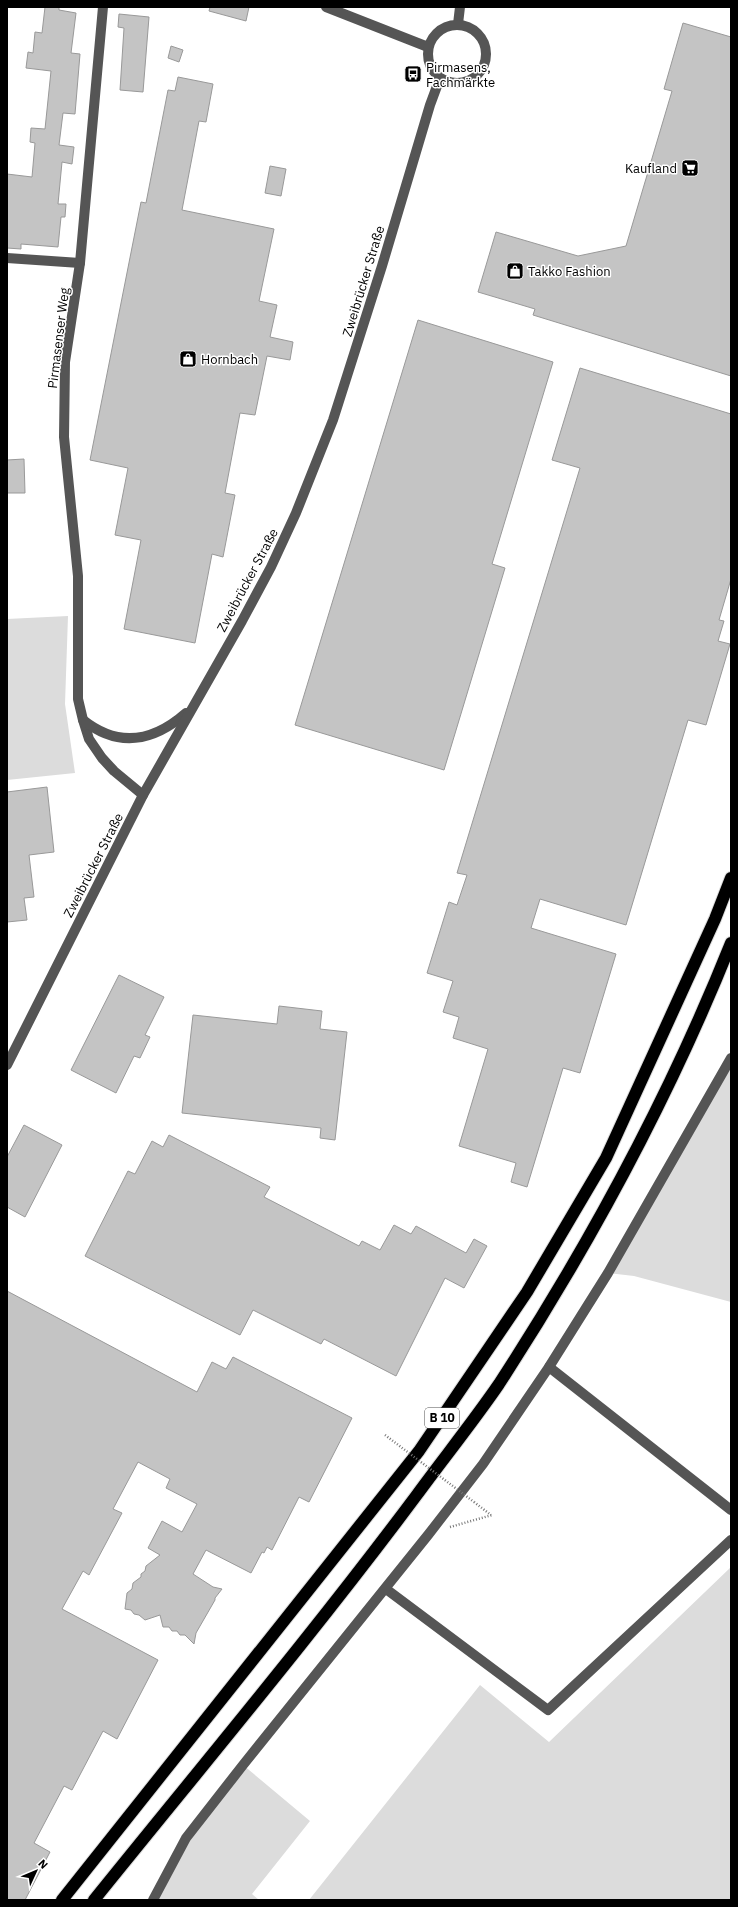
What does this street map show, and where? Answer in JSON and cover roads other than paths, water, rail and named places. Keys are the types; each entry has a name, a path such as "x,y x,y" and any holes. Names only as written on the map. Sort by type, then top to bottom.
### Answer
{"highway":[{"name":"B 10","path":"62,1900 419,1451 527,1292 606,1158 715,919 731,878"},
{"name":"B 10","path":"94,1900 372,1555 497,1386 585,1246 659,1107 706,1007 731,943"}],"street":[{"name":"Pirmasenser Weg","path":"103,7 80,263 65,362 64,437 78,576 78,699 83,720 90,739 102,758 114,771 143,795"},
{"path":"326,7 428,47"},
{"path":"458,24 460,7"},
{"path":"458,24 476,32 485,45 486,56 483,65 473,78 456,82 440,78 429,64 428,47 436,33 450,25 458,24"},
{"name":"Zweibrücker Straße","path":"7,1065 143,795 271,567 323,448 382,266 430,105 440,78"},
{"path":"7,258 80,263"},
{"path":"83,720 97,731 111,736 141,738 164,729 190,710"},
{"path":"153,1900 186,1838 243,1765 386,1589 483,1464 549,1367 608,1273 731,1058"},
{"path":"549,1367 731,1510"},
{"path":"386,1589 548,1710 731,1540"}],"place":[{"name":"Pirmasens, Fachmärkte","path":"413,74"},
{"name":"Kaufland","path":"690,168"},
{"name":"Takko Fashion","path":"515,271"},
{"name":"Hornbach","path":"188,359"}]}
